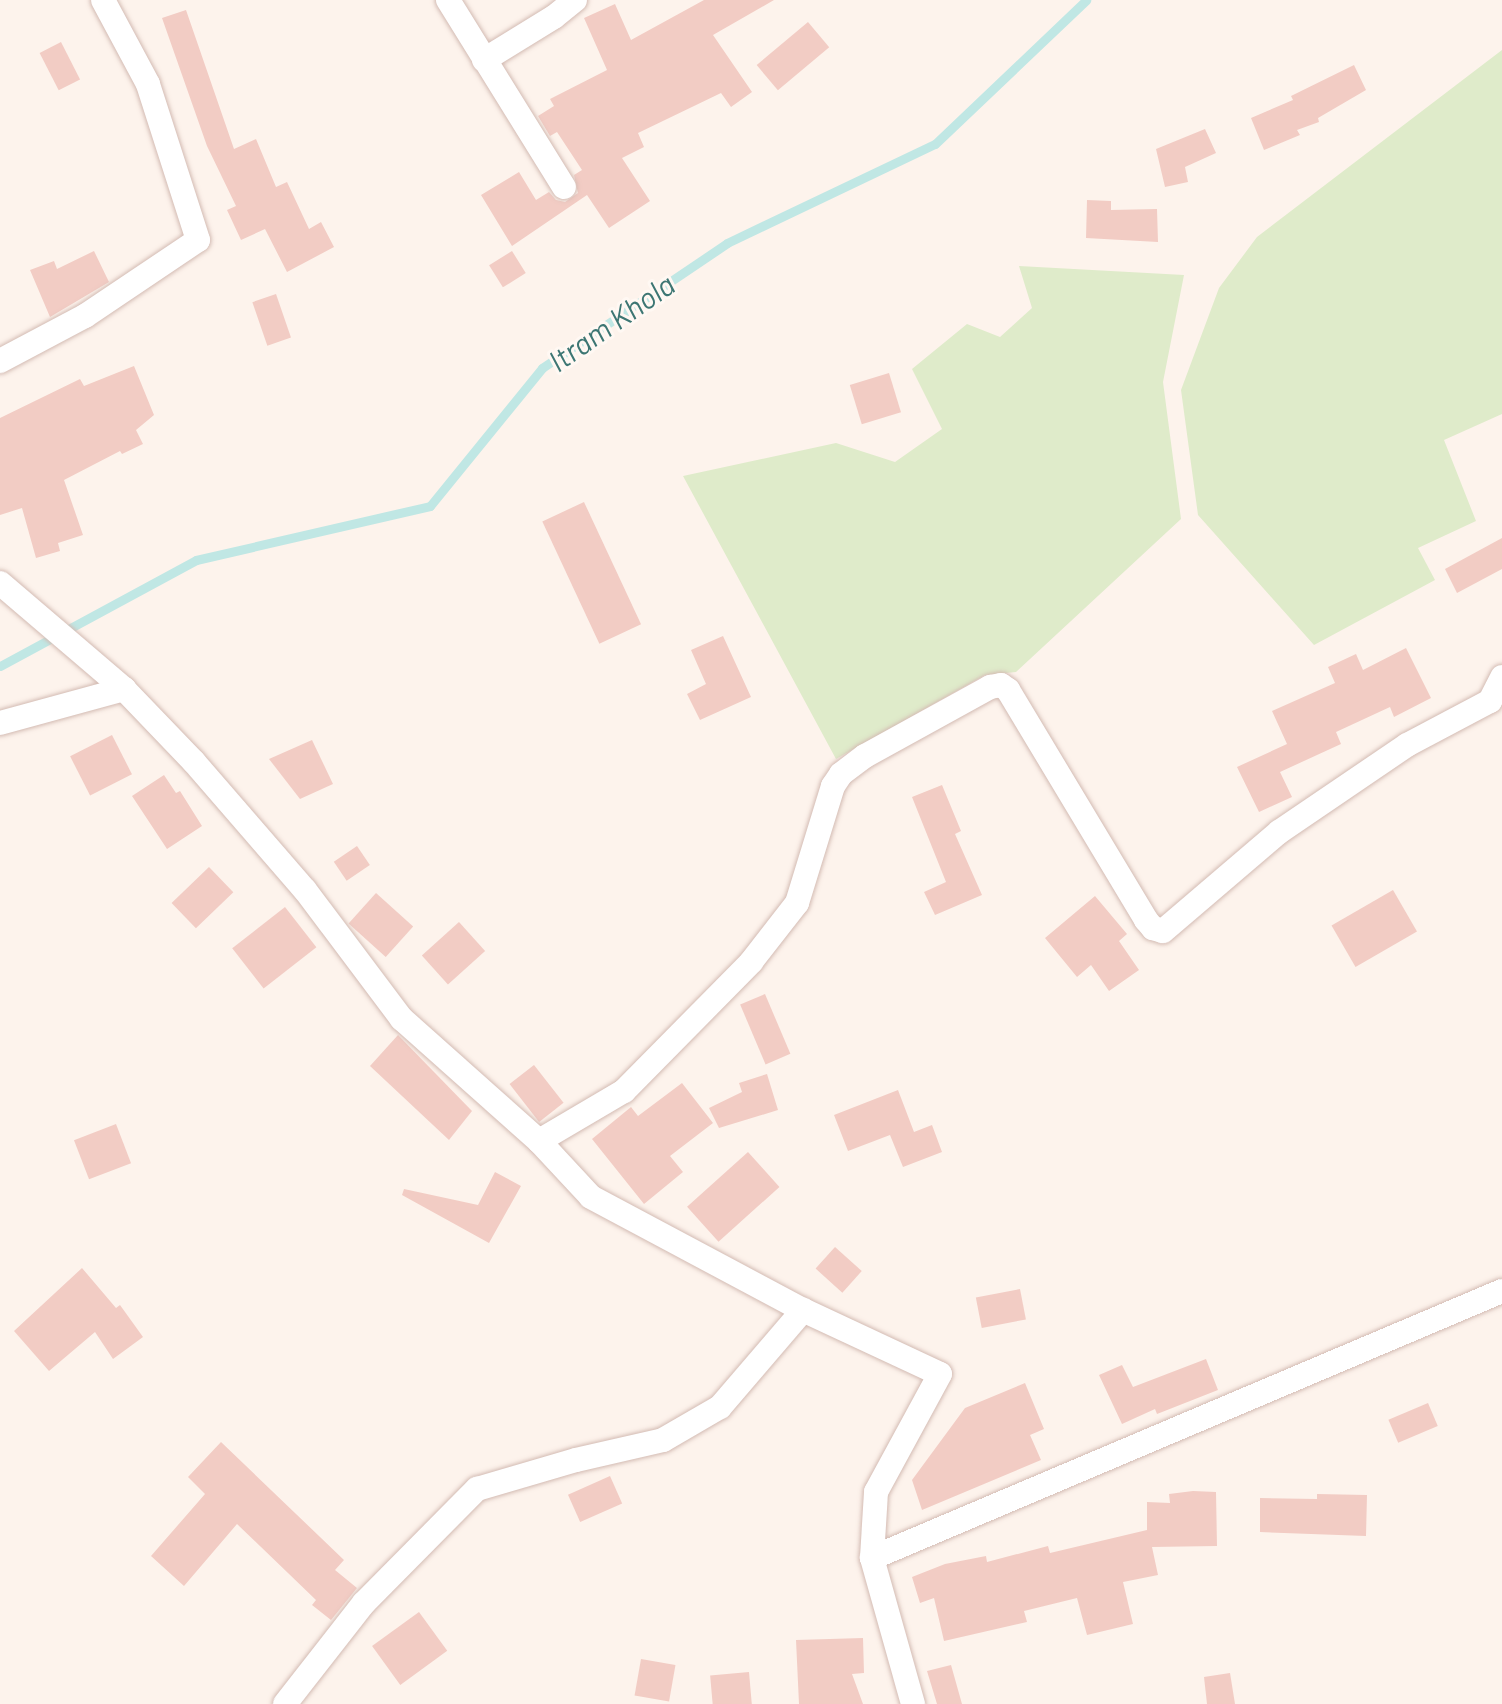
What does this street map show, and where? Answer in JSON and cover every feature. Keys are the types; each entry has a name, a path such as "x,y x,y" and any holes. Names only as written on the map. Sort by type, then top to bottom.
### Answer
{"street":[{"path":"0,361 85,316 198,240 148,84 103,0"},
{"path":"448,0 564,187"},
{"path":"484,60 554,17 575,0"},
{"path":"3,586 124,689 194,762 305,890 402,1019 539,1141 591,1197 803,1310 940,1374 876,1492 872,1558 913,1704"},
{"path":"539,1141 624,1091 751,962 797,903 833,786 841,774 865,756 990,687 1001,685 1008,690 1146,920 1153,928 1163,931 1279,832 1407,745 1490,701 1502,677"},
{"path":"0,723 124,689"},
{"path":"872,1558 1502,1291"},
{"path":"285,1704 364,1603 477,1489 576,1460 663,1440 720,1407 803,1310"}],"green space":[{"path":"1502,50 1502,414 1444,440 1476,521 1418,548 1435,580 1314,645 1198,515 1181,390 1219,288 1257,237"},
{"path":"1019,266 1184,275 1163,382 1181,519 1016,672 985,675 836,759 683,476 836,443 895,462 942,429 912,369 967,324 1000,337 1032,308"}],"building":[{"path":"704,0 774,0 713,35 752,92 731,107 721,93 638,133 644,147 622,158 650,201 609,228 587,195 512,246 481,195 519,172 536,200 549,192 556,200 565,202 578,193 574,175 582,170 557,132 550,136 538,116 554,106 550,99 607,70 584,18 615,4 631,40"},
{"path":"186,10 234,149 256,139 276,187 287,182 309,229 321,222 334,247 287,272 265,229 241,240 227,210 236,206 207,146 162,18"},
{"path":"808,22 829,47 778,90 757,65"},
{"path":"61,42 80,79 59,90 40,53"},
{"path":"1354,65 1366,90 1318,118 1319,122 1297,130 1300,135 1264,150 1251,118 1293,100 1291,96"},
{"path":"1205,129 1216,153 1185,167 1188,182 1165,187 1156,149"},
{"path":"1087,200 1111,201 1111,210 1157,209 1158,242 1086,238"},
{"path":"94,251 109,282 50,317 30,270 54,261 57,269"},
{"path":"512,251 526,273 503,287 489,265"},
{"path":"276,294 291,337 267,346 252,302"},
{"path":"134,366 154,415 136,430 143,444 122,454 120,451 64,480 83,535 58,543 60,551 36,558 22,508 0,515 0,418 80,379 84,386"},
{"path":"889,373 901,412 862,424 850,385"},
{"path":"584,502 641,624 599,644 542,521"},
{"path":"1502,538 1502,569 1457,593 1445,569"},
{"path":"723,636 751,697 700,720 687,694 706,684 691,650"},
{"path":"1406,648 1431,698 1394,717 1390,707 1336,732 1341,744 1280,772 1292,797 1259,812 1237,767 1287,744 1272,711 1335,683 1328,667 1356,654 1363,670"},
{"path":"112,735 132,774 90,796 70,756"},
{"path":"312,740 333,784 300,799 269,759"},
{"path":"164,775 176,793 180,791 202,826 167,849 132,796"},
{"path":"942,785 961,831 955,834 982,895 935,915 924,892 946,882 912,797"},
{"path":"357,846 370,865 347,881 334,862"},
{"path":"209,867 233,892 196,928 172,903"},
{"path":"1393,890 1417,932 1356,967 1332,926"},
{"path":"376,893 413,926 386,957 349,923"},
{"path":"1095,896 1127,934 1119,941 1139,970 1109,991 1091,965 1077,977 1045,938"},
{"path":"285,907 316,947 264,988 232,948"},
{"path":"459,922 485,951 448,984 422,955"},
{"path":"765,994 790,1054 766,1064 740,1005"},
{"path":"398,1035 472,1111 449,1140 370,1066"},
{"path":"534,1065 564,1103 539,1122 510,1084"},
{"path":"767,1074 778,1110 719,1128 709,1108 742,1092 739,1083"},
{"path":"682,1083 713,1123 670,1156 683,1172 644,1204 592,1139 631,1107 638,1116"},
{"path":"898,1090 914,1132 932,1125 942,1152 903,1167 890,1135 848,1151 834,1115"},
{"path":"116,1124 131,1163 89,1179 74,1140"},
{"path":"748,1152 779,1187 719,1242 687,1207"},
{"path":"495,1172 521,1186 489,1243 402,1195 404,1189 478,1205"},
{"path":"835,1247 862,1271 842,1293 816,1269"},
{"path":"82,1268 116,1308 120,1305 143,1337 113,1359 95,1332 49,1371 14,1331"},
{"path":"1020,1289 1026,1319 982,1328 976,1298"},
{"path":"1206,1359 1218,1390 1157,1414 1155,1409 1122,1424 1099,1375 1122,1365 1133,1387"},
{"path":"1025,1383 1044,1429 1030,1435 1041,1460 922,1510 912,1480 965,1408"},
{"path":"1428,1403 1438,1426 1398,1443 1388,1420"},
{"path":"221,1442 344,1560 335,1570 357,1588 331,1620 312,1605 316,1600 237,1524 184,1586 151,1556 205,1494 188,1477"},
{"path":"610,1476 622,1503 580,1522 568,1495"},
{"path":"1216,1492 1217,1546 1152,1547 1158,1575 1123,1582 1133,1624 1087,1635 1077,1598 1024,1611 1027,1622 944,1641 934,1598 920,1603 912,1577 945,1564 986,1556 987,1562 1048,1546 1050,1553 1147,1530 1147,1502 1170,1503 1169,1494"},
{"path":"1317,1494 1367,1495 1366,1536 1260,1532 1260,1498 1317,1499"},
{"path":"419,1612 447,1651 400,1685 372,1646"},
{"path":"863,1638 864,1673 852,1674 863,1704 799,1704 796,1640"},
{"path":"641,1659 675,1665 669,1702 635,1695"},
{"path":"951,1665 962,1704 937,1704 927,1671"},
{"path":"749,1672 752,1704 713,1704 710,1675"},
{"path":"1230,1673 1235,1704 1207,1704 1204,1677"}],"waterway":[{"name":"Itram Khola","path":"0,666 196,560 430,506 542,368 727,243 935,144 1086,0"}]}
